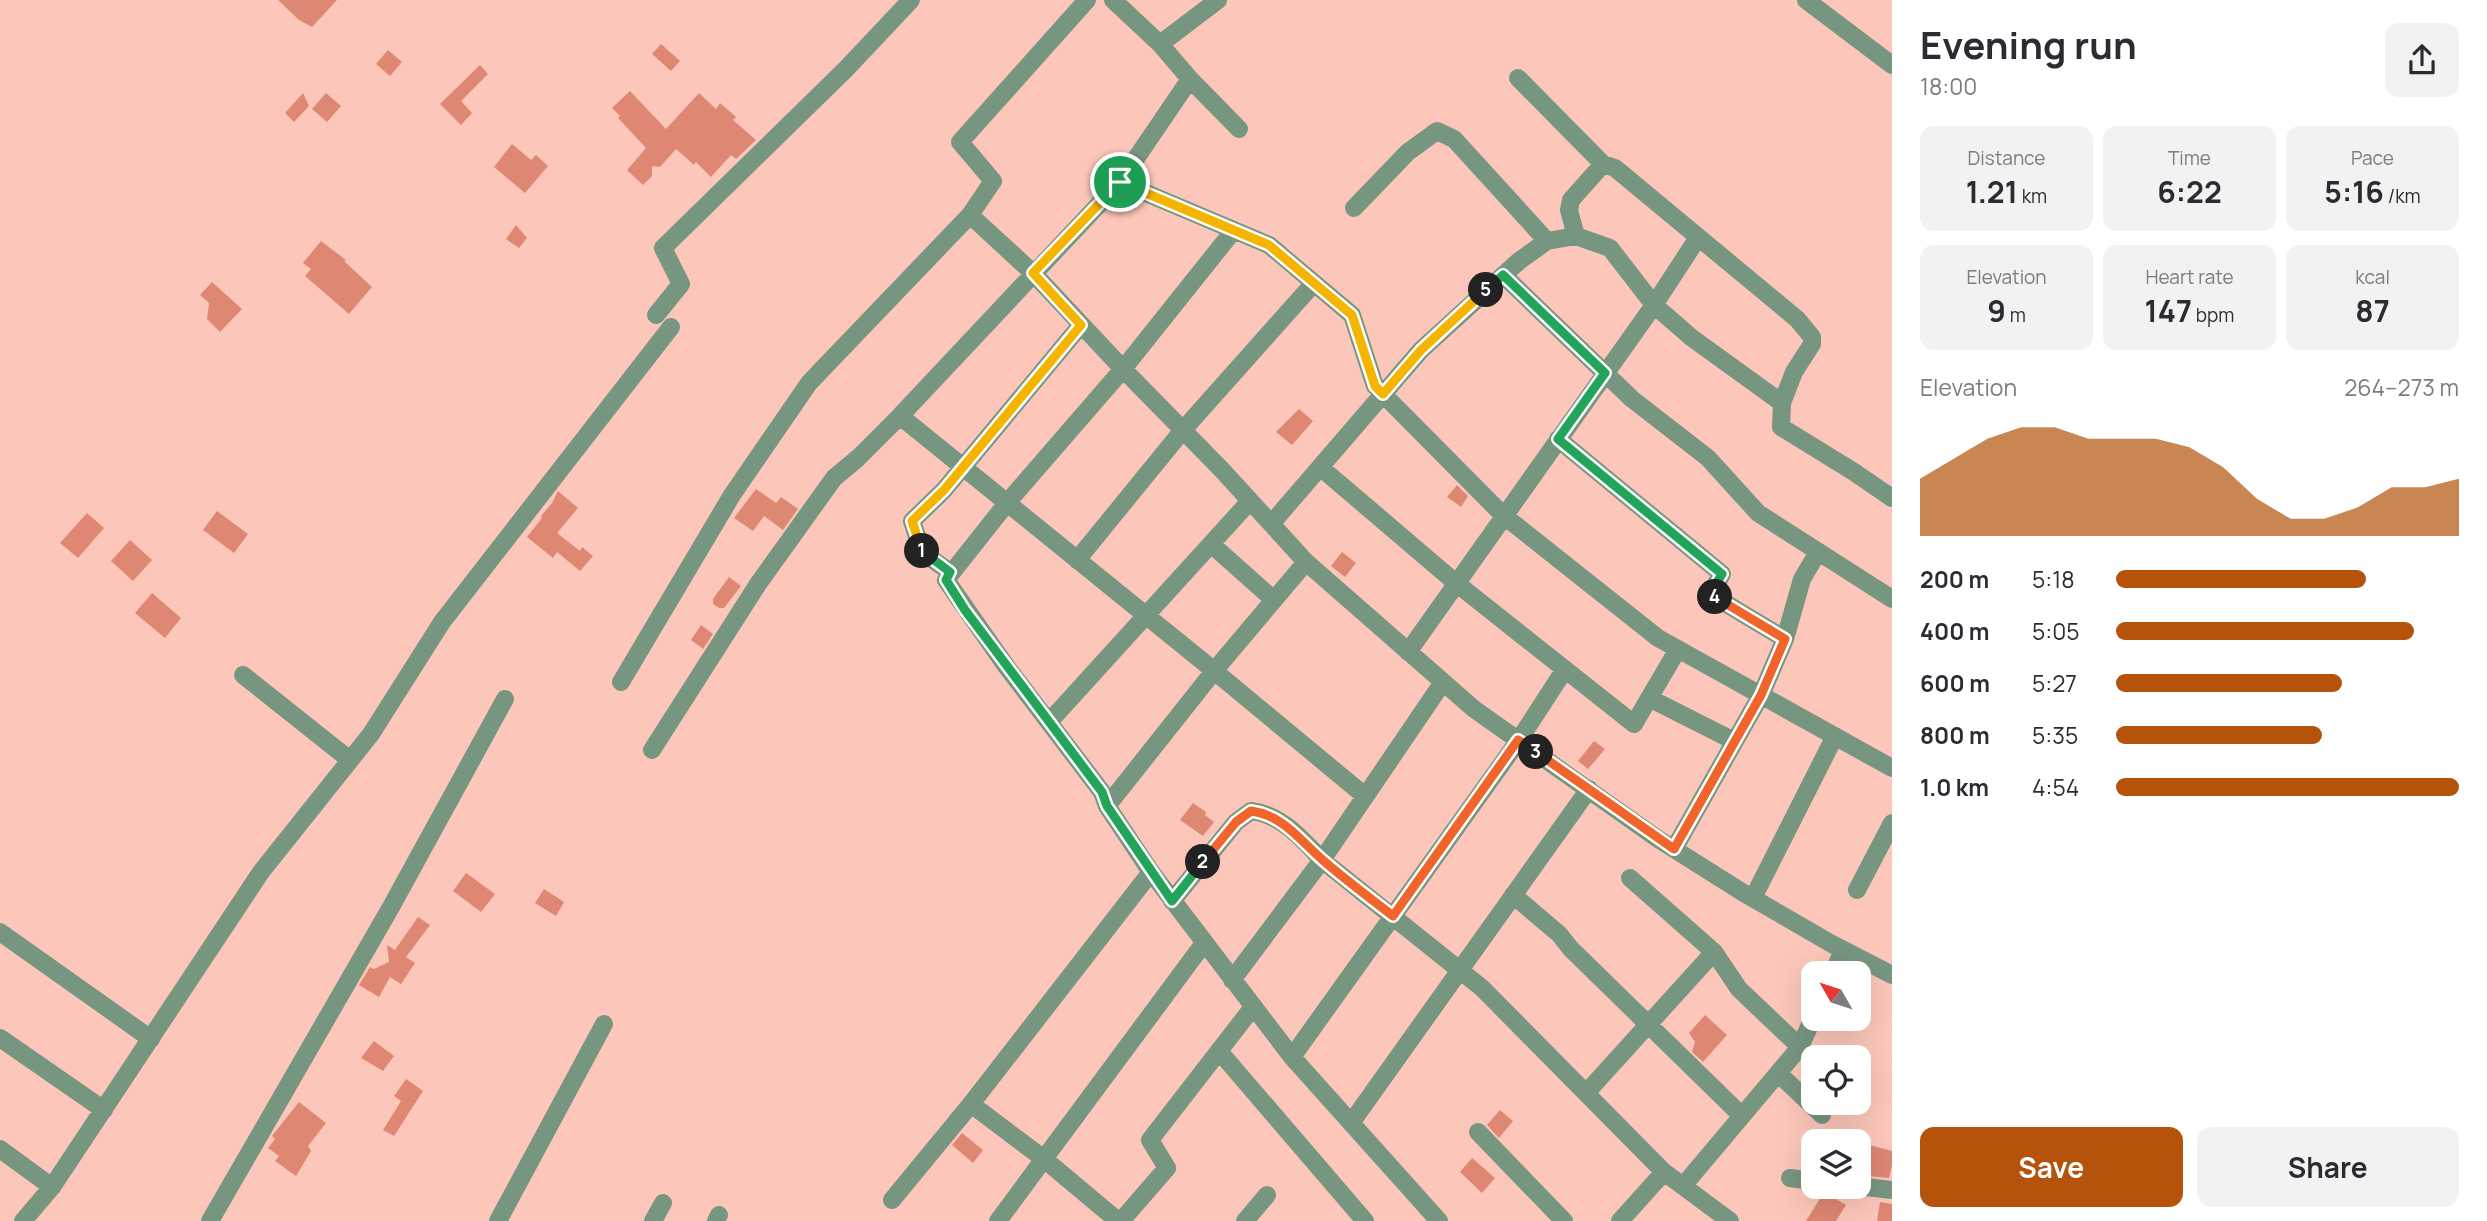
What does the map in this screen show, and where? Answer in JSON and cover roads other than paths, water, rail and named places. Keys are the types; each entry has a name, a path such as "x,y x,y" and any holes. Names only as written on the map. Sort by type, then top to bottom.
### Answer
{"street":[{"path":"656,315 681,284 663,248 846,69 911,0"},
{"path":"621,682 732,495 809,383 970,215 993,181 960,142 1087,0"},
{"path":"1113,0 1160,44 1190,79 1240,129"},
{"path":"1160,44 1218,0"},
{"path":"1806,0 1892,65"},
{"path":"1518,78 1602,164 1615,168 1697,239 1797,319 1812,337 1812,344 1794,372 1782,403 1781,427 1892,498"},
{"path":"652,750 758,584 834,478 900,416 1120,182 1190,79"},
{"path":"1354,208 1408,152 1437,131 1454,139 1547,241"},
{"path":"1576,236 1569,210 1571,200 1602,164"},
{"path":"1120,182 1269,245 1352,315 1375,386 1503,515 1658,638 1892,768"},
{"path":"970,215 1033,273 1306,562 1474,709 1674,849 1753,898 1892,975"},
{"path":"1234,230 1123,369 1007,503 946,580 965,610 1102,792 1107,806 1151,872 1253,1007 1292,1057 1439,1221"},
{"path":"1271,524 1421,350 1503,275 1547,241 1576,236 1610,248 1654,305 1692,338 1782,403"},
{"path":"1408,652 1654,305 1697,239"},
{"path":"1503,275 1632,399 1708,458 1758,513 1892,599"},
{"path":"1077,559 1183,430 1314,283"},
{"path":"950,572 922,552 912,521 944,490 1081,325"},
{"path":"23,1221 52,1187 261,872 371,734 442,622 671,327"},
{"path":"900,416 1365,796"},
{"path":"1558,439 1722,574 1710,594 1785,639"},
{"path":"1320,467 1456,583 1634,724 1678,649"},
{"path":"1049,722 1250,501"},
{"path":"1211,544 1274,600"},
{"path":"1674,849 1761,695 1785,639 1802,579 1818,552"},
{"path":"1107,806 1214,671 1306,562"},
{"path":"1292,1057 1518,740 1565,669"},
{"path":"243,675 350,760"},
{"path":"1233,980 1322,860 1443,682"},
{"path":"1649,698 1734,741"},
{"path":"210,1221 391,907 505,699"},
{"path":"1753,898 1835,736"},
{"path":"1351,1123 1589,789"},
{"path":"1172,901 1236,822 1251,811 1276,818 1298,835 1322,860 1482,988 1664,1171 1730,1221"},
{"path":"1857,890 1892,823"},
{"path":"892,1200 971,1104 1151,872"},
{"path":"1630,878 1714,952 1739,989 1800,1047"},
{"path":"1513,895 1559,934 1571,949 1742,1116"},
{"path":"0,932 151,1039"},
{"path":"998,1221 1204,943"},
{"path":"1838,961 1843,950"},
{"path":"1587,1092 1714,952"},
{"path":"971,1104 1044,1159 1110,1218 1167,1168 1150,1140 1253,1007"},
{"path":"499,1221 604,1024"},
{"path":"1683,1186 1800,1047 1807,1031"},
{"path":"0,1038 104,1110"},
{"path":"1219,1051 1364,1220"},
{"path":"1778,1073 1801,1095"},
{"path":"1478,1132 1564,1221"},
{"path":"0,1149 52,1187"},
{"path":"1620,1221 1664,1171"},
{"path":"1790,1178 1801,1179"},
{"path":"1871,1188 1892,1190"},
{"path":"1245,1221 1267,1195"},
{"path":"653,1221 663,1203"}]}
